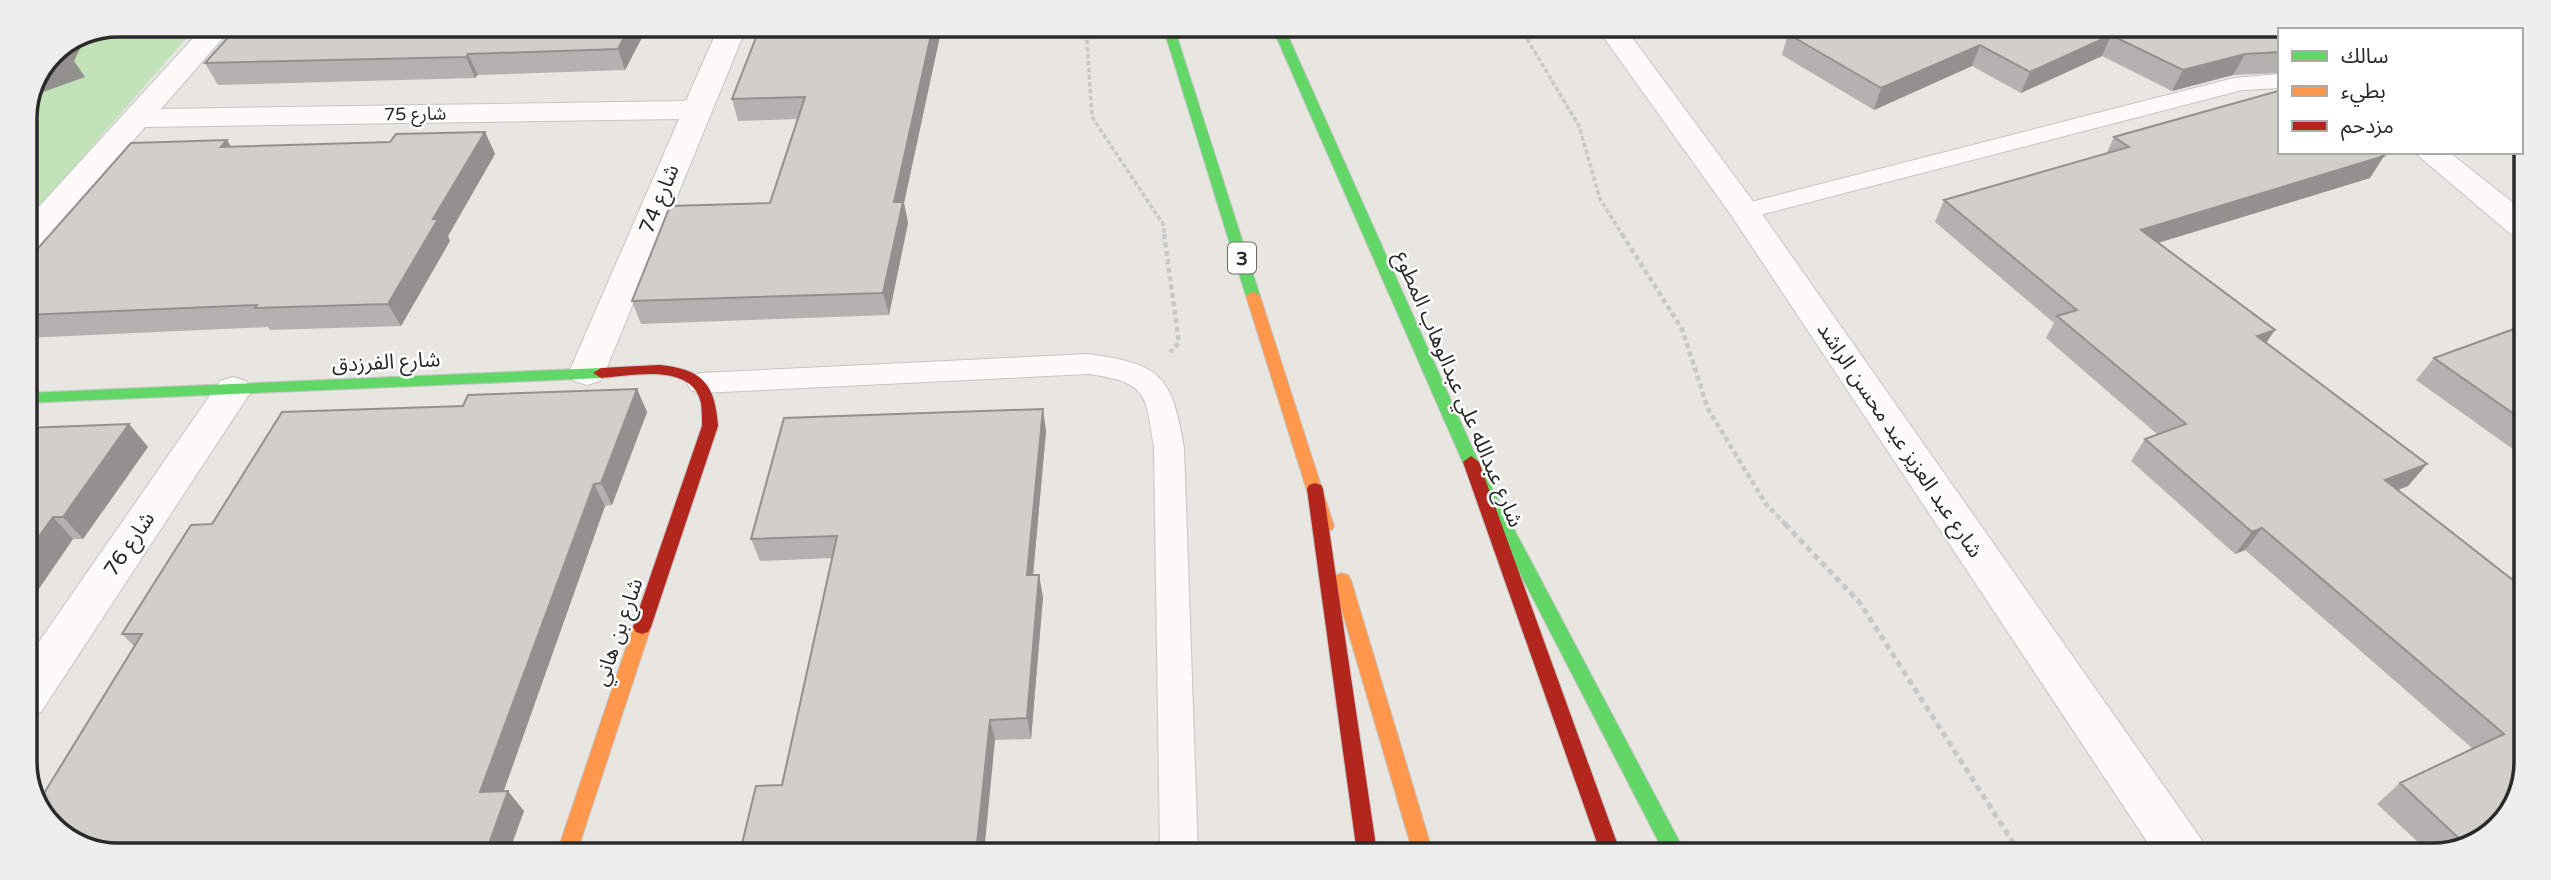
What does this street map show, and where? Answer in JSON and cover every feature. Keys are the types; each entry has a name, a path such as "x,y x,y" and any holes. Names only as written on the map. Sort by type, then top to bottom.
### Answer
{"main road":[{"name":"3","path":"1171,37 1315,489 1420,843"},
{"name":"شارع عبدالله علي عبدالوهاب المطوع","path":"1282,37 1472,464 1607,843"},
{"name":"شارع الفرزدق","path":"37,398 674,370 701,383"},
{"name":"شارع بن هاني","path":"570,843 710,426 712,402 701,383"},
{"path":"1472,464 1670,843"},
{"path":"1315,489 1366,843"}],"street":[{"path":"37,228 209,37"},
{"name":"شارع 74","path":"587,372 728,37"},
{"name":"شارع عبد العزيز عبد محسن الراشد","path":"1618,37 1744,211 2176,843"},
{"name":"شارع 75","path":"135,118 696,110"},
{"path":"2431,154 2514,220"},
{"name":"شارع 76","path":"37,680 233,390"}],"lane":[{"path":"1744,211 2242,83 2278,81"},
{"path":"701,383 1088,364 1120,368 1145,378 1162,399 1169,448 1178,843"}],"path":[{"path":"1087,37 1093,117 1163,224 1179,343 1145,378"},
{"path":"1526,37 1579,126 1600,199 1682,330 1708,409 1766,504 1860,603 2013,843"}],"green space":[{"path":"188,37 37,209 38,102 50,73 60,60 73,50 102,38"}],"building":[{"path":"228,37 624,37 618,49 468,54 466,57 205,63"},
{"path":"756,37 931,37 894,202 903,202 883,293 632,301 670,206 770,203 805,97 732,99"},
{"path":"1793,37 2107,37 2030,72 1980,45 1881,88"},
{"path":"2115,37 2278,37 2278,52 2245,54 2183,70"},
{"path":"2278,91 2278,154 2384,156 2141,230 2275,330 2257,336 2427,464 2385,480 2514,581 2513,778 2501,807 2491,820 2474,832 2460,839 2400,783 2504,734 2262,528 2252,532 2145,439 2186,424 2057,316 2077,310 1944,200 2129,147 2114,137"},
{"path":"485,132 433,219 438,219 388,304 255,308 257,305 37,314 37,249 131,143 227,140 221,147 390,142 396,134"},
{"path":"2514,329 2514,414 2434,358"},
{"path":"637,389 601,483 594,484 480,792 508,791 489,843 107,843 91,839 60,820 44,794 142,634 122,634 191,525 212,524 282,412 463,406 468,395"},
{"path":"1043,409 1027,575 1039,575 1027,718 990,720 977,843 742,843 756,786 782,785 837,536 751,539 784,418"},
{"path":"129,424 63,517 53,517 37,539 37,428"}],"traffic: fast":[{"path":"1171,37 1253,296"},
{"path":"1282,37 1471,462"},
{"path":"37,397 601,373"},
{"path":"1472,465 1670,843"}],"traffic: slow":[{"path":"1253,296 1326,526"},
{"path":"1342,580 1420,843"},
{"path":"570,843 642,627"}],"traffic: jam":[{"path":"601,373 640,370 676,372 690,377 702,387 709,403 710,426 642,627"},
{"path":"1471,462 1607,843"},
{"path":"1315,489 1366,843"}]}
